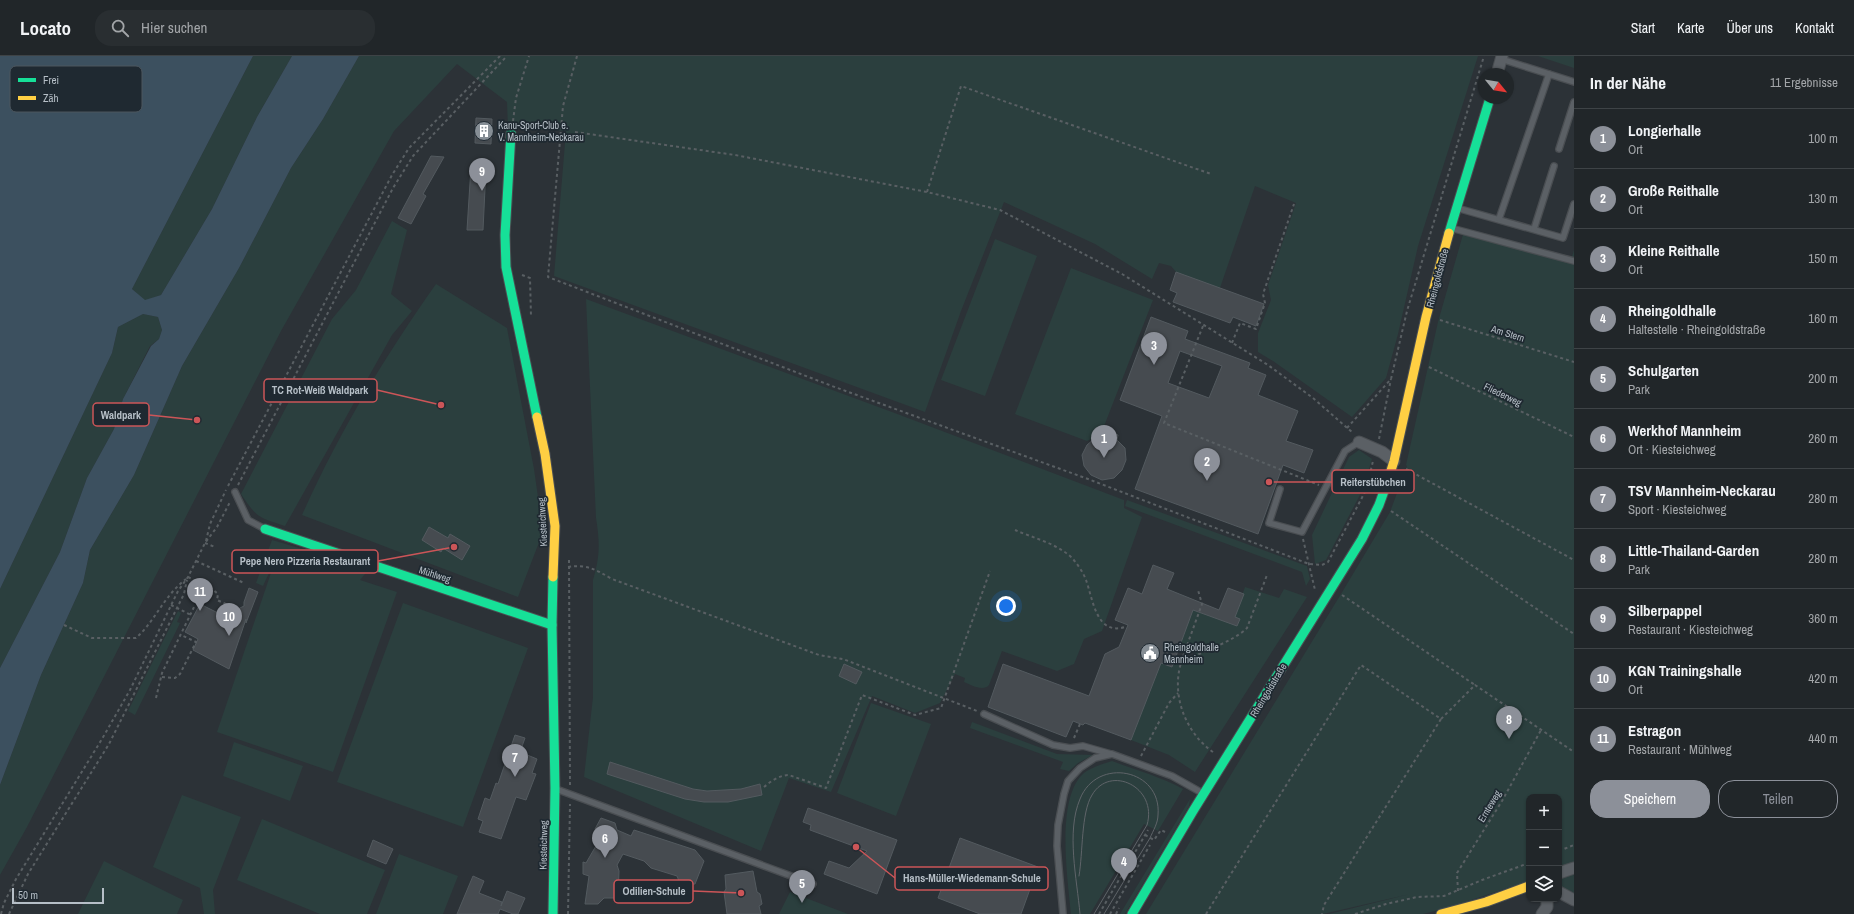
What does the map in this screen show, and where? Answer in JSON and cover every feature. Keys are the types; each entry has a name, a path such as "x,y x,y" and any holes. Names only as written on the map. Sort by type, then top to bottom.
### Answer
{"street":[{"path":"1499,68 1502,58"},
{"name":"Rheingoldstraße","path":"1132,914 1204,794 1362,539 1399,464 1415,364 1426,317 1456,208 1488,104"},
{"name":"Kiesteichweg","path":"512,133 505,235 506,267 545,454 555,526 552,625 555,788 553,914"},
{"path":"1358,442 1376,450 1399,464"},
{"name":"Mühlweg","path":"265,529 552,625"},
{"path":"1562,872 1574,868"},
{"path":"1441,914 1499,898 1526,887"},
{"path":"1562,894 1574,900"},
{"path":"1542,914 1547,907 1547,902"}],"lane":[{"path":"1502,58 1574,82"},
{"path":"1499,219 1549,74"},
{"path":"1559,149 1574,102"},
{"path":"1534,229 1554,166"},
{"path":"1456,208 1563,238 1574,204"},
{"path":"1451,228 1574,261"},
{"path":"1426,317 1437,320"},
{"path":"1415,364 1425,366"},
{"path":"1280,490 1269,523 1302,532 1345,450 1358,442"},
{"path":"235,492 248,520 265,529"},
{"path":"1379,505 1388,509"},
{"path":"1331,588 1340,593"},
{"path":"984,714 1053,745 1070,748 1083,746 1138,763 1172,776 1204,794"},
{"path":"1063,914 1057,846 1058,825 1064,794 1068,781 1080,768 1095,758 1112,754"},
{"path":"555,788 813,884"}],"path":[{"path":"1,914 4,903 16,879 113,721 172,605 196,562 205,542 210,524 230,482 392,175 410,148 500,56"},
{"path":"205,542 217,527 393,188 409,162 428,139 507,56"},
{"path":"512,133 516,98 529,56"},
{"path":"577,56 563,106 548,277 832,386 1088,479 1309,564 1322,565 1328,562 1366,490 1407,311 1484,56"},
{"path":"927,192 961,86 1211,174"},
{"path":"575,132 735,155 927,192 1000,210 1122,274 1203,326 1268,365 1313,398 1356,436 1358,442"},
{"path":"1232,343 1240,323 1256,329 1265,303 1263,294 1294,204"},
{"name":"Am Stern","path":"1437,320 1574,362"},
{"path":"1203,326 1164,423 1325,488"},
{"name":"Fliederweg","path":"1425,366 1574,437"},
{"path":"1347,428 1391,379"},
{"path":"1399,464 1574,560"},
{"path":"1388,509 1574,634"},
{"path":"1015,530 1056,547 1071,558 1085,579 1096,613 1103,624 1110,628 1118,629 1125,627"},
{"path":"1302,532 1316,593 1320,587"},
{"path":"205,542 215,547"},
{"path":"196,562 244,583"},
{"path":"580,565 592,568 612,580 819,655 843,658 984,714"},
{"path":"764,787 772,781 789,774 826,788 862,695 915,715 941,708 990,571"},
{"path":"1181,663 1196,654 1241,634 1247,628 1267,576"},
{"path":"188,577 211,588 218,594 217,600 230,606"},
{"path":"10,914 28,874 109,744 184,594 188,577"},
{"path":"64,625 92,638 136,638 144,630 175,588 188,577"},
{"path":"1198,590 1202,604 1178,673 1178,693 1186,720 1201,744 1215,753 1211,759"},
{"path":"1340,593 1574,752"},
{"path":"172,605 191,614"},
{"path":"156,698 162,673 180,634 196,605"},
{"path":"162,677 175,678 180,674 196,642 180,634"},
{"path":"1206,914 1361,665 1441,719"},
{"path":"1322,914 1324,905 1441,719 1475,685"},
{"path":"1138,763 1169,703 1178,693"},
{"path":"1070,748 1080,724"},
{"name":"Ernteweg","path":"1458,891 1457,873 1502,801 1541,730"},
{"path":"568,914 570,794"},
{"path":"1145,835 1154,840 1161,830 1164,832 1168,826"},
{"path":"1099,914 1148,830"},
{"path":"1110,914 1150,845"},
{"path":"1562,850 1574,845"},
{"path":"1355,914 1386,904 1417,897 1444,896 1526,864"},
{"path":"1116,914 1120,907"}],"green space":[{"path":"253,56 292,56 257,117 212,209 161,295 145,301 132,289"},
{"path":"359,56 1478,56 1418,246 1398,334 1386,378 1352,417 1258,352 1258,333 1271,300 1268,285 1296,203 1255,186 1220,288 1176,272 1171,266 1159,263 1152,279 1095,244 1004,202 961,311 925,412 554,276 566,131 508,127 507,102 457,64 394,131 281,331 27,827 0,875 0,785 41,675 83,583 90,550 134,475 182,366 239,268 291,168 323,119"},
{"path":"1538,56 1574,56 1574,68"},
{"path":"392,221 407,230 391,294 412,311 392,335 285,526 269,521 259,516 241,494 332,319 356,290"},
{"path":"1464,231 1571,260 1574,250 1574,864 1562,868 1562,794 1526,794 1526,882 1447,908 1423,914 1329,914 1410,894 1323,914 1146,914 1390,512 1407,466 1438,322"},
{"path":"995,239 1037,256 985,396 941,380"},
{"path":"1071,268 1153,300 1101,434 1087,441 1015,414"},
{"path":"436,284 507,328 534,469 543,532 518,597 302,515 331,455 363,396"},
{"path":"586,299 892,412 1124,500 1124,508 1142,517 1102,631 1084,639 1074,664 1057,671 1002,651 989,685 984,688 980,688 970,685 964,682 965,678 955,674 940,703 915,713 872,696 831,792 789,778 761,851 584,777 593,697 593,580 599,549 596,518"},
{"path":"143,314 158,317 162,330 159,339 150,346 123,399 114,429 87,478 60,552 0,668 0,589 112,353 118,327"},
{"path":"1359,450 1372,459 1363,489 1326,560 1315,564 1312,535 1349,457"},
{"path":"1127,500 1307,566 1310,579 1306,586 1302,572 1125,506"},
{"path":"272,540 369,569 360,580 397,592 333,772 217,732 276,558 263,586 256,583"},
{"path":"1245,587 1279,598 1284,589 1307,597 1195,772 1169,755 1131,740 1161,663 1172,667 1176,655 1188,661 1196,658 1193,651 1190,652 1179,647 1193,610 1232,624"},
{"path":"403,603 528,648 463,827 337,782"},
{"path":"178,611 181,613 177,622 180,623 135,715 128,711"},
{"path":"871,703 931,724 896,816 837,793"},
{"path":"972,722 1057,754 1093,755 1078,763 1069,771 1060,769 1063,762 970,728"},
{"path":"234,742 303,766 290,801 223,776"},
{"path":"1112,761 1157,777 1183,789 1158,831 1144,824 1090,914 1071,914 1066,861 1066,820 1069,801 1075,785 1084,773 1094,767"},
{"path":"182,795 241,817 213,890 215,914 204,914 200,888 153,867"},
{"path":"1190,799 1189,806 1125,914 1120,914"},
{"path":"262,819 385,870 367,914 320,914 237,880"},
{"path":"399,854 458,876 443,914 376,914"},
{"path":"104,861 183,900 177,914 78,914"},
{"path":"1574,870 1574,897 1562,890 1562,876"},
{"path":"790,892 848,914 779,914"}],"water":[{"path":"0,56 253,56 132,289 145,300 161,295 212,209 257,117 292,56 359,56 323,119 291,168 239,268 182,366 134,475 90,550 83,583 41,675 0,785 0,668 60,552 87,478 114,429 123,399 151,346 159,339 162,330 158,317 143,314 118,327 112,353 0,589"}],"building":[{"name":"Kanu-Sport-Club e. V. Mannheim-Neckarau","path":"476,118 492,119 491,144 475,143"},
{"path":"431,156 444,157 423,194 426,196 411,224 398,218"},
{"path":"471,167 486,168 483,230 467,230"},
{"path":"1176,272 1264,304 1256,326 1233,317 1230,323 1173,302 1177,293 1170,290"},
{"path":"1151,317 1188,331 1185,339 1250,363 1248,368 1266,375 1258,395 1298,411 1286,441 1313,450 1304,473 1283,465 1258,534 1135,489 1162,416 1120,400","holes":["1180,351 1222,366 1209,398 1168,383"]},
{"path":"1107,431 1118,435 1117,440 1125,448 1126,460 1122,470 1114,478 1102,480 1091,475 1084,466 1082,455 1087,445 1095,438 1105,435"},
{"path":"429,527 448,538 450,534 470,546 462,560 443,548 441,552 422,540"},
{"name":"Rheingoldhalle Mannheim","path":"1153,565 1174,573 1167,589 1219,610 1228,588 1244,594 1235,617 1240,619 1237,626 1193,610 1172,667 1161,663 1131,740 1085,723 1083,725 1073,721 1066,737 988,707 1003,664 1089,696 1105,654 1119,647 1128,625 1115,620 1128,588 1142,594"},
{"path":"249,588 258,592 246,623 246,619 229,669 193,650 198,639 185,632 200,604 224,616 244,606"},
{"path":"844,664 862,672 856,684 839,676"},
{"path":"515,735 525,738 520,752 537,759 532,773 536,774 526,800 516,797 501,839 479,832 483,821 478,819 485,798 490,800 496,783 498,784"},
{"path":"610,762 693,789 707,791 741,789 760,784 762,795 728,802 704,802 685,799 607,774"},
{"path":"808,808 897,840 877,894 824,874 829,861 849,868 867,851 810,830 811,825 803,822"},
{"path":"601,818 615,823 617,830 631,836 634,830 695,850 704,861 695,884 690,884 688,887 681,886 677,876 651,868 644,861 623,854 617,865 619,871 618,898 604,898 598,904 585,904 589,876 583,874 583,862 586,863 600,839 595,829"},
{"path":"960,838 1038,867 1021,914 980,914 938,898"},
{"path":"373,840 393,849 386,864 367,856"},
{"path":"753,871 757,892 760,894 762,904 759,906 761,914 727,914 724,892 726,889 725,875"},
{"path":"473,876 484,881 479,893 502,902 501,906 507,891 525,898 518,914 513,914 500,909 498,914 457,914"}],"tram line":[{"path":"1080,914 1073,841 1076,812 1080,799 1088,785 1100,777 1113,773 1127,774 1140,778 1150,787 1156,799 1158,818 1150,838 1104,914"},
{"path":"1079,876 1084,822 1088,803 1092,795 1100,786 1110,781 1120,781 1130,784 1139,791 1146,800 1149,812 1147,825 1094,914"}],"traffic: fast":[{"path":"1449,233 1488,104"},
{"path":"511,133 505,235 506,267 537,417"},
{"path":"1132,914 1193,811 1362,539 1379,505 1388,480"},
{"path":"265,529 552,625"},
{"path":"553,577 552,625 555,788 553,914"}],"traffic: slow":[{"path":"1388,480 1394,461 1426,317 1449,233"},
{"path":"537,417 545,454 555,526 553,577"},
{"path":"1441,914 1486,902 1526,887"}],"place":[{"name":"Kanu-Sport-Club e. V. Mannheim-Neckarau","path":"484,131"},
{"name":"Silberpappel","path":"482,191"},
{"name":"Kleine Reithalle","path":"1154,365"},
{"name":"TC Rot-Weiß Waldpark","path":"441,405"},
{"name":"Waldpark","path":"197,420"},
{"name":"Longierhalle","path":"1104,458"},
{"name":"Große Reithalle","path":"1207,481"},
{"name":"Reiterstübchen","path":"1269,482"},
{"name":"Pepe Nero Pizzeria Restaurant","path":"454,547"},
{"name":"Estragon","path":"200,611"},
{"name":"KGN Trainingshalle","path":"229,636"},
{"name":"Rheingoldhalle Mannheim","path":"1150,653"},
{"name":"Little-Thailand-Garden","path":"1509,739"},
{"name":"TSV Mannheim-Neckarau","path":"515,777"},
{"name":"Hans-Müller-Wiedemann-Schule","path":"856,847"},
{"name":"Werkhof Mannheim","path":"605,858"},
{"name":"Rheingoldhalle","path":"1124,881"},
{"name":"Odilien-Schule","path":"741,893"},
{"name":"Schulgarten","path":"802,903"}]}
